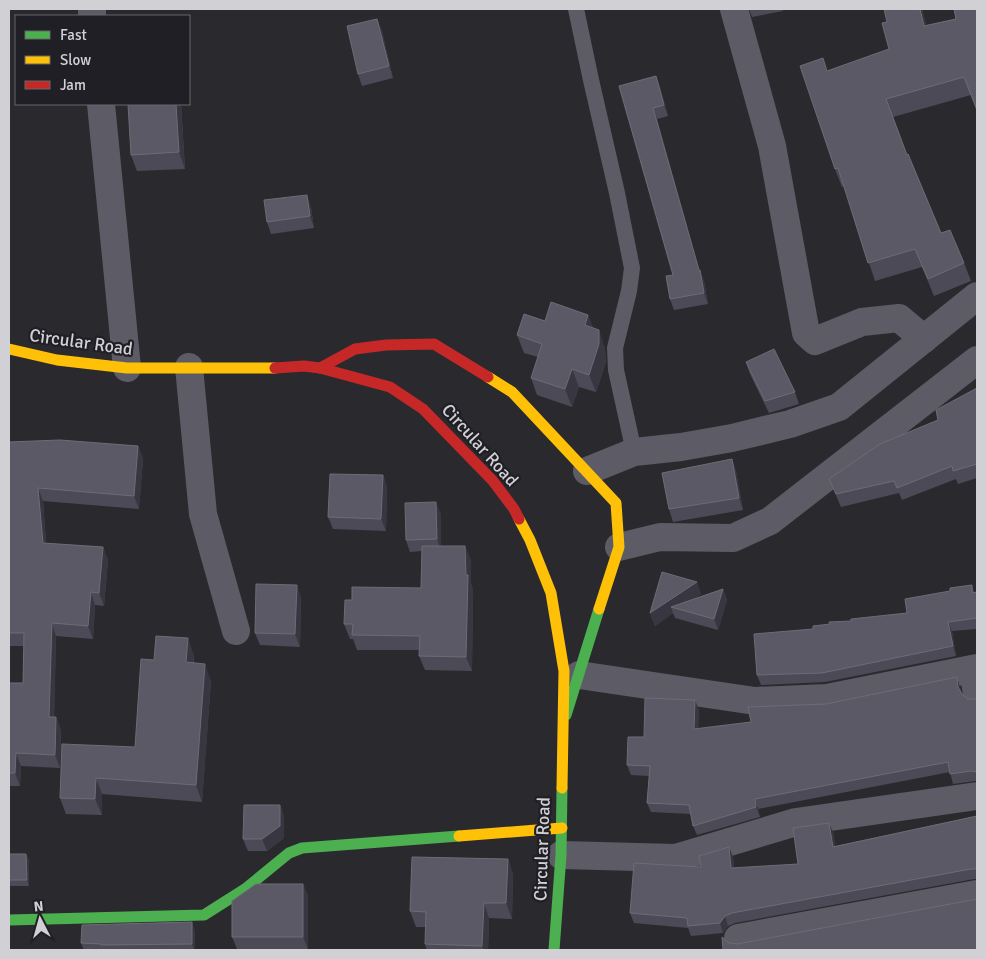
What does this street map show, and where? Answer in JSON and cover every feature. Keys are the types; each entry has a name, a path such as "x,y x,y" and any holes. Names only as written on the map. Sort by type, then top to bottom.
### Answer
{"street":[{"path":"734,9 772,146 806,333 815,341 862,322 899,318 924,339"},
{"path":"101,105 126,368"},
{"path":"587,471 634,452 682,447 732,438 790,424 839,407 977,296"},
{"path":"320,368 356,350 386,345 434,344 512,392 616,503 620,547 564,725"},
{"name":"Circular Road","path":"9,349 57,360 126,368 263,369 304,366 320,368 390,387 424,409 493,481 514,509 530,540 550,593 564,671 562,828 554,950"},
{"path":"620,547 660,537 733,538 770,521 977,360"},
{"path":"189,368 203,514 236,631"},
{"path":"579,675 755,701 827,698 976,677"},
{"path":"561,855 676,858 796,822 977,796"},
{"path":"9,920 204,915 245,889 289,853 302,848 562,828"},
{"path":"738,938 977,894"}],"lane":[{"path":"576,9 590,80 618,193 632,268 629,291 615,348 616,370 634,452"}],"building":[{"path":"884,9 920,9 924,26 956,19 954,9 977,9 977,110 964,77 886,99 907,155 941,233 950,230 964,263 928,279 915,249 868,263 838,168 835,169 800,66 823,58 827,71 889,49 882,23 887,22"},
{"path":"377,19 389,66 358,74 347,26"},
{"path":"656,76 664,105 653,108 700,270 704,293 670,299 666,276 673,275 619,86"},
{"path":"128,105 176,105 179,152 131,155"},
{"path":"307,195 310,216 267,222 264,200"},
{"path":"551,302 588,315 585,325 599,330 599,344 589,375 572,369 565,389 531,378 542,344 517,335 524,314 545,321"},
{"path":"774,349 795,392 765,401 746,362"},
{"path":"977,388 977,464 953,471 952,466 897,488 894,481 836,494 829,479 880,444 938,420 936,410"},
{"path":"60,440 138,446 134,496 38,488 43,543 103,547 99,593 91,592 88,626 52,623 49,717 56,717 55,755 16,753 15,773 9,773 9,683 23,683 24,633 9,633 9,442"},
{"path":"732,459 739,498 669,509 662,473"},
{"path":"330,474 383,475 381,519 328,517"},
{"path":"436,502 437,539 406,540 405,503"},
{"path":"422,546 465,546 466,575 468,575 466,657 419,656 420,636 352,635 353,624 344,624 345,600 352,600 352,587 421,588"},
{"path":"662,572 697,582 650,613"},
{"path":"256,584 297,585 295,634 255,633"},
{"path":"972,585 972,593 977,592 977,618 948,622 953,646 822,673 757,675 754,634 813,629 813,626 830,624 829,622 851,621 851,619 907,613 905,599 950,591 950,588"},
{"path":"723,589 714,619 671,607"},
{"path":"156,636 188,638 186,662 205,664 196,785 96,778 95,799 60,798 62,744 135,747 141,659 154,660"},
{"path":"957,677 958,687 962,694 968,699 977,699 977,772 950,774 948,762 755,799 756,807 693,826 689,805 647,803 650,766 627,765 628,737 644,737 645,698 695,700 694,729 751,722 748,707 826,704"},
{"path":"244,805 280,805 280,826 262,839 243,839"},
{"path":"977,816 977,869 732,913 725,916 720,923 688,926 687,918 630,913 634,863 701,867 699,856 729,847 731,868 798,864 793,828 829,823 833,847"},
{"path":"9,854 26,854 27,880 9,880"},
{"path":"412,857 508,859 506,903 484,903 482,946 425,944 426,912 410,911"},
{"path":"256,884 303,884 303,937 232,937 232,901"},
{"path":"977,899 977,950 723,950 722,937 729,943 737,944"},
{"path":"192,922 192,944 101,945 81,943 82,925"}],"traffic: fast":[{"path":"566,715 599,609"},
{"path":"554,950 561,855 562,788"},
{"path":"9,920 204,915 245,889 289,853 302,848 459,836"}],"traffic: slow":[{"path":"9,349 57,360 127,368 275,368"},
{"path":"488,377 512,392 616,503 619,547 599,609"},
{"path":"519,519 530,540 551,593 564,671 562,788"},
{"path":"459,836 562,828"}],"traffic: jam":[{"path":"320,368 355,349 386,345 434,344 488,377"},
{"path":"275,368 304,366 320,368 390,387 423,409 493,481 514,509 519,519"}]}
